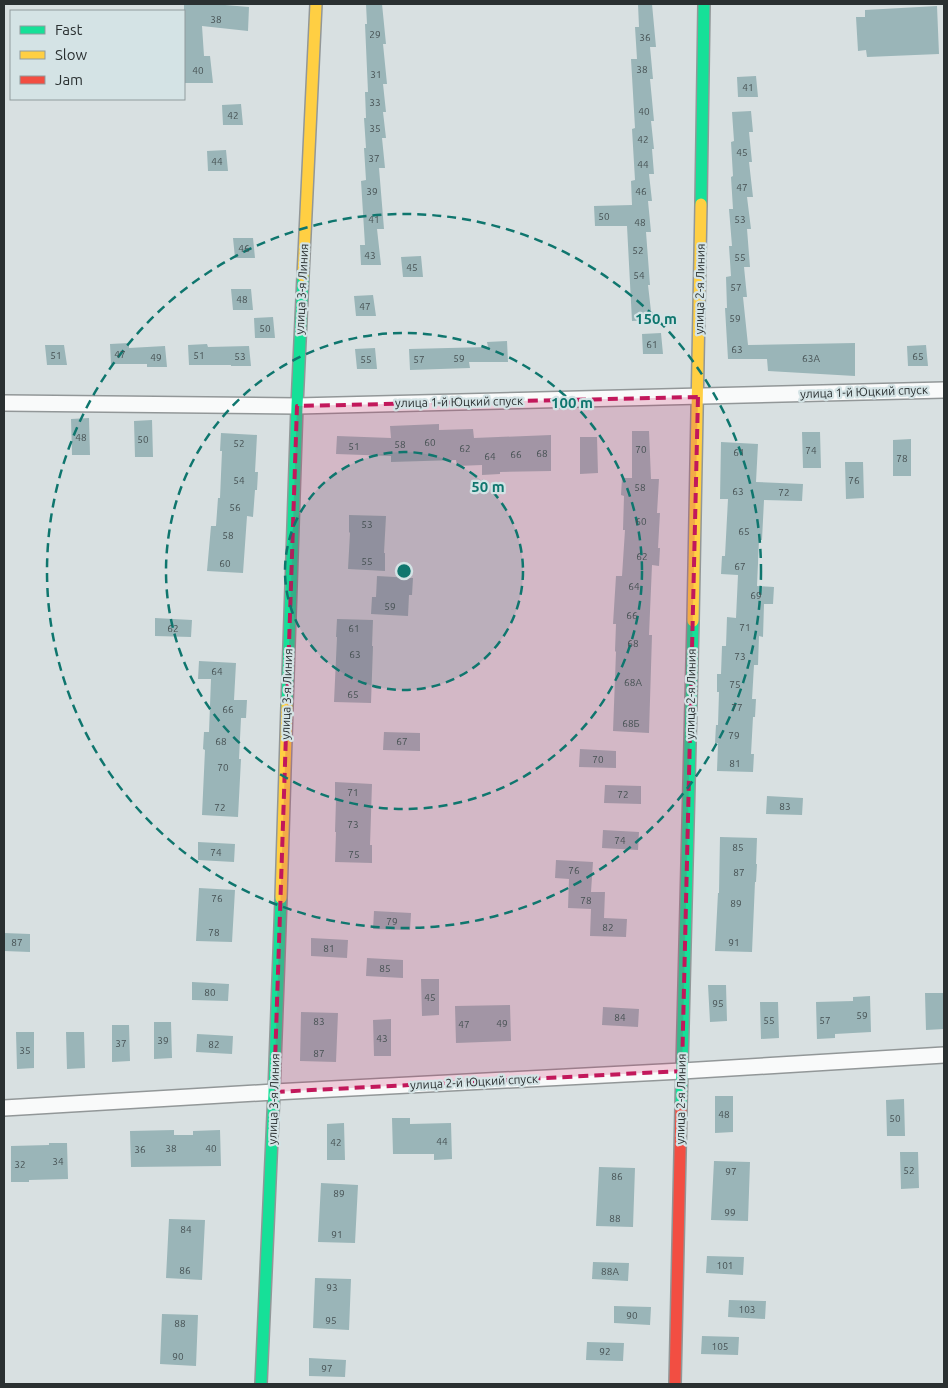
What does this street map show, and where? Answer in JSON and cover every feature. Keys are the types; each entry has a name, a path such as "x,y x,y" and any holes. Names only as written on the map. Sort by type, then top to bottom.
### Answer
{"street":[{"name":"улица 3-я Линия","path":"262,1384 274,1092 297,406 316,4"},
{"name":"улица 2-я Линия","path":"675,1384 698,397 704,4"},
{"name":"улица 1-й Юцкий спуск","path":"4,403 297,406 944,390"},
{"name":"улица 2-й Юцкий спуск","path":"4,1108 944,1055"}],"highlighted area":[{"path":"698,397 682,1071 274,1092 297,406"}],"building":[{"path":"184,4 249,7 248,31 202,26 204,56 210,56 213,83 185,83"},
{"path":"366,4 382,4 386,44 383,44 387,84 383,84 386,112 383,112 386,138 382,138 385,168 379,168 384,229 377,229 381,265 361,265 360,245 365,245 361,181 366,180 364,118 366,118 365,92 368,92"},
{"path":"638,4 652,4 656,47 650,47 653,79 650,79 654,121 651,121 654,174 649,174 652,201 648,201 651,232 646,232 650,285 648,285 652,320 632,321 627,226 595,226 594,206 632,205 631,181 635,180 632,129 635,128 631,59 637,59 635,27 639,27"},
{"path":"937,6 939,54 867,57 866,50 858,51 856,17 865,17 865,10"},
{"path":"756,76 758,97 738,97 737,77"},
{"path":"241,104 243,125 223,125 222,105"},
{"path":"751,111 753,132 749,132 752,162 749,162 753,197 747,197 751,229 747,229 750,267 744,267 747,297 743,297 748,345 855,343 855,376 768,371 767,359 728,359 725,308 727,308 726,277 731,276 729,246 732,246 729,209 733,209 731,142 734,141 732,112"},
{"path":"226,150 228,171 208,171 207,151"},
{"path":"233,238 253,238 255,258 235,258"},
{"path":"421,256 423,277 403,277 401,257"},
{"path":"231,289 251,289 253,310 233,310"},
{"path":"373,295 376,316 356,316 354,296"},
{"path":"273,317 275,338 255,338 254,318"},
{"path":"661,333 663,354 643,354 642,334"},
{"path":"507,341 508,362 469,362 470,368 410,370 409,349 488,347 487,342"},
{"path":"129,343 129,348 165,346 167,367 147,367 147,364 111,364 110,344"},
{"path":"207,344 208,347 249,346 251,366 189,365 188,345"},
{"path":"45,345 64,345 67,365 47,365"},
{"path":"926,345 928,366 908,366 907,346"},
{"path":"375,348 377,369 357,369 355,349"},
{"path":"89,418 90,455 72,455 71,419"},
{"path":"152,420 153,457 135,457 134,421"},
{"path":"439,424 439,430 473,429 474,438 551,435 551,471 500,472 500,474 482,475 482,465 457,466 456,460 391,462 391,456 336,454 337,436 391,438 390,426"},
{"path":"632,431 649,431 651,479 659,479 657,513 660,513 659,566 652,565 649,635 652,635 649,733 613,731 616,624 613,624 616,576 622,576 625,530 623,530 624,496 621,495 622,478 632,478"},
{"path":"802,432 820,432 821,468 803,468"},
{"path":"221,433 257,435 255,472 258,472 257,490 255,490 253,517 247,516 243,573 207,571 211,526 216,526 218,498 220,498"},
{"path":"580,437 597,437 598,473 580,474"},
{"path":"911,439 911,476 893,476 893,440"},
{"path":"721,442 758,444 756,482 803,484 802,501 764,500 762,540 759,540 757,586 774,587 773,604 764,604 763,637 759,636 758,665 754,665 752,699 756,699 751,754 754,754 753,772 717,771 718,743 715,743 716,725 718,725 719,692 717,692 717,674 721,674 722,646 726,646 727,617 736,618 738,575 721,574 722,556 725,556 728,499 720,499"},
{"path":"845,462 863,462 864,498 846,499"},
{"path":"349,515 386,516 385,571 348,569"},
{"path":"377,576 413,578 412,595 409,595 408,616 371,614 372,597 376,597"},
{"path":"155,618 192,620 191,637 155,636"},
{"path":"337,619 373,620 371,703 334,702"},
{"path":"199,661 236,663 234,700 247,700 246,718 241,718 238,817 202,815 204,732 209,732 211,679 198,679"},
{"path":"384,732 420,733 420,751 383,750"},
{"path":"580,749 616,751 616,768 579,767"},
{"path":"335,782 372,784 370,845 372,845 372,863 335,862"},
{"path":"605,785 641,786 641,804 604,803"},
{"path":"767,796 803,798 802,815 766,814"},
{"path":"603,830 639,832 638,850 602,848"},
{"path":"720,837 757,838 752,952 715,951"},
{"path":"198,842 235,844 234,862 198,860"},
{"path":"556,860 593,862 591,892 605,892 604,918 627,919 626,937 590,936 591,909 568,908 569,879 555,878"},
{"path":"199,888 235,890 232,942 196,941"},
{"path":"374,911 411,913 410,930 373,929"},
{"path":"4,933 30,934 30,952 4,951"},
{"path":"311,938 348,940 347,958 311,956"},
{"path":"367,958 403,960 403,978 366,976"},
{"path":"421,979 439,979 439,1015 422,1016"},
{"path":"192,982 229,984 228,1001 192,1000"},
{"path":"708,985 726,985 727,1021 710,1022"},
{"path":"925,993 943,993 944,1029 926,1030"},
{"path":"870,996 871,1032 835,1034 835,1038 817,1039 816,1002 853,1001 853,997"},
{"path":"760,1002 778,1002 779,1038 761,1039"},
{"path":"510,1005 511,1041 456,1043 455,1006"},
{"path":"603,1007 639,1009 638,1027 602,1025"},
{"path":"301,1012 338,1013 336,1062 300,1061"},
{"path":"391,1019 391,1056 374,1056 373,1020"},
{"path":"154,1022 171,1022 172,1058 154,1059"},
{"path":"112,1025 129,1025 130,1061 112,1062"},
{"path":"16,1032 34,1032 34,1068 17,1069"},
{"path":"66,1032 84,1032 85,1068 67,1069"},
{"path":"197,1034 233,1036 232,1054 196,1052"},
{"path":"715,1096 733,1096 733,1132 715,1133"},
{"path":"904,1099 905,1136 887,1136 886,1100"},
{"path":"392,1118 410,1118 410,1124 451,1123 452,1159 434,1160 434,1154 393,1154"},
{"path":"344,1123 345,1160 327,1160 327,1124"},
{"path":"174,1130 174,1135 193,1135 193,1131 220,1130 221,1166 131,1167 130,1131"},
{"path":"49,1143 67,1143 68,1179 11,1182 11,1146 49,1145"},
{"path":"900,1152 918,1152 919,1188 901,1189"},
{"path":"714,1161 750,1162 748,1221 711,1220"},
{"path":"599,1167 635,1168 633,1227 596,1226"},
{"path":"321,1183 358,1185 355,1243 318,1242"},
{"path":"169,1219 205,1220 202,1280 166,1278"},
{"path":"707,1256 744,1257 743,1275 706,1273"},
{"path":"593,1262 629,1263 628,1281 592,1279"},
{"path":"315,1278 351,1279 349,1330 313,1328"},
{"path":"729,1300 766,1301 765,1319 728,1317"},
{"path":"614,1306 651,1307 650,1325 614,1323"},
{"path":"162,1314 198,1315 196,1366 160,1364"},
{"path":"702,1336 739,1337 738,1355 701,1354"},
{"path":"587,1342 624,1343 623,1361 586,1360"},
{"path":"309,1358 346,1360 345,1377 309,1376"}],"traffic: fast":[{"path":"701,204 704,4"},
{"path":"287,706 303,276"},
{"path":"681,1107 693,621"},
{"path":"261,1384 281,898"}],"traffic: slow":[{"path":"303,276 316,4"},
{"path":"693,621 701,204"},
{"path":"281,898 287,706"}],"traffic: jam":[{"path":"675,1384 681,1107"}]}
